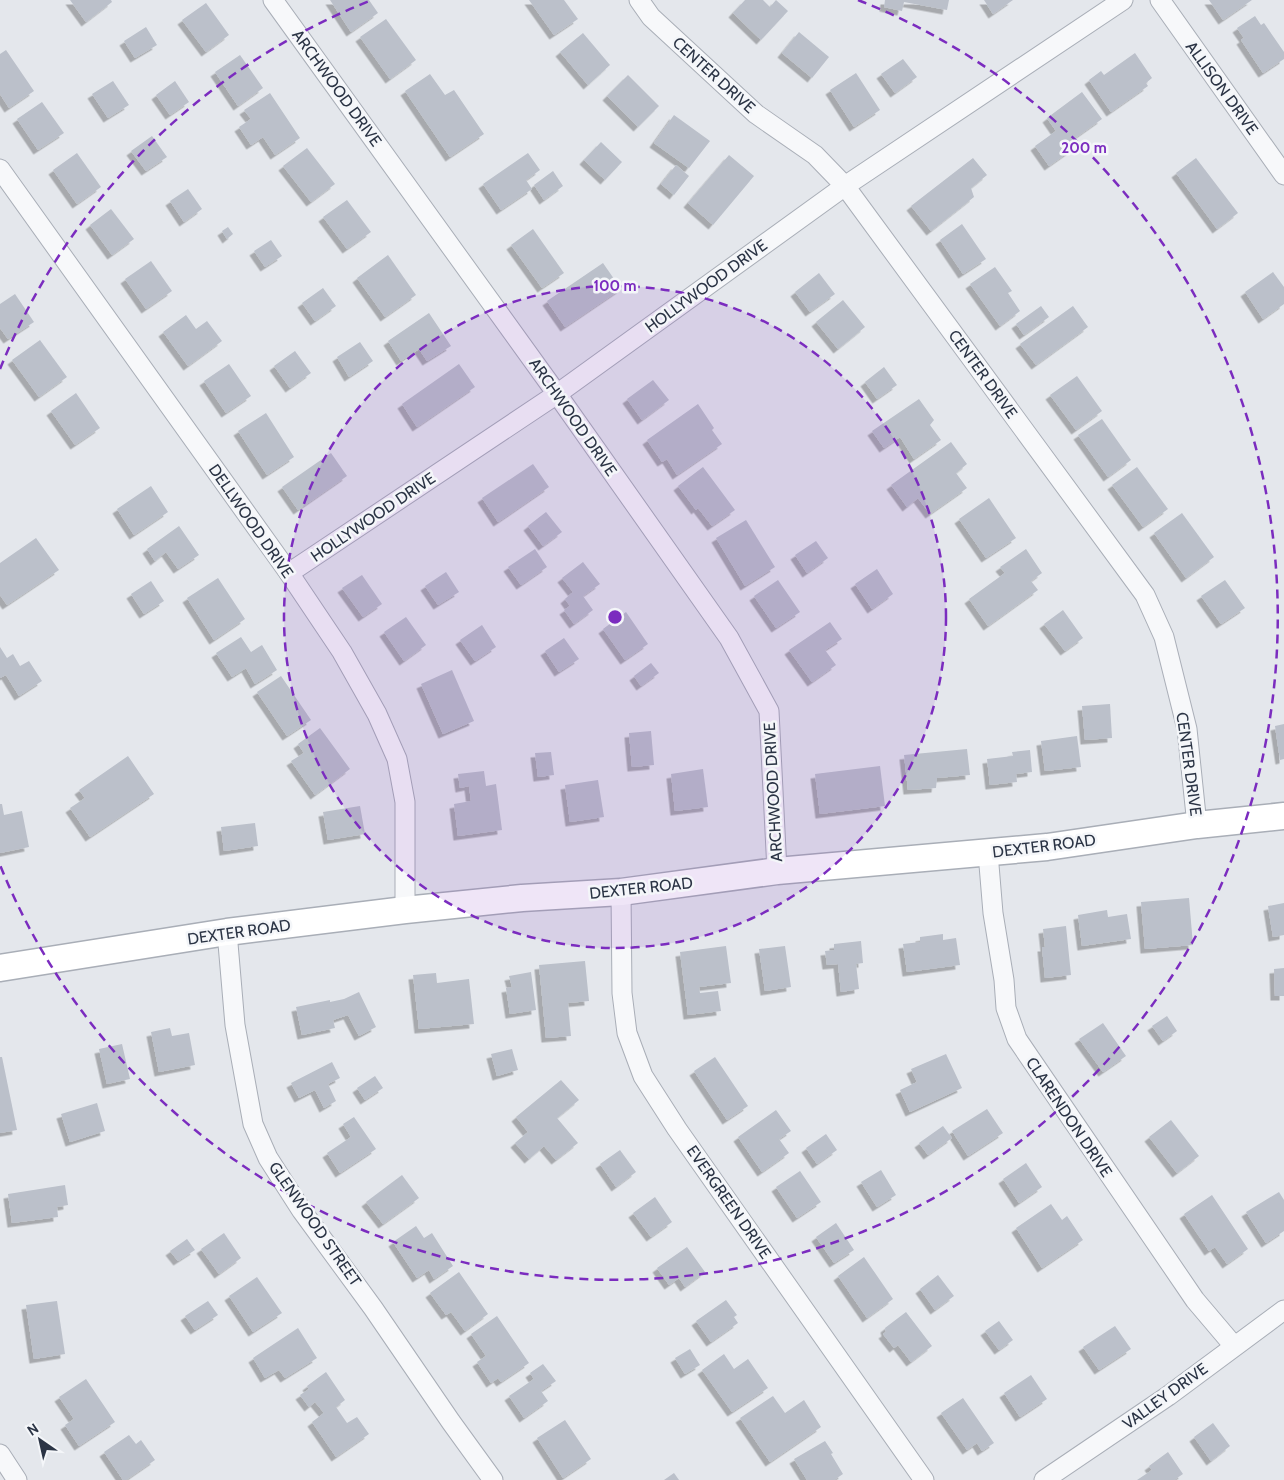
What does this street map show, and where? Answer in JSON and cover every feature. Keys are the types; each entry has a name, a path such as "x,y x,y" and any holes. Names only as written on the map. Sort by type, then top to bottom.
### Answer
{"main road":[{"name":"DEXTER ROAD","path":"0,968 228,932 405,910 522,898 621,892 777,871 1047,847 1197,825 1284,816"}],"street":[{"name":"ARCHWOOD DRIVE","path":"273,0 557,394 729,638 769,711 777,871"},
{"name":"CENTER DRIVE","path":"639,0 651,17 756,114 815,155 845,186 1145,595 1164,637 1187,729 1197,825"},
{"name":"HOLLYWOOD DRIVE","path":"289,574 557,394 845,186 1123,0"},
{"name":"ALLISON DRIVE","path":"1160,0 1284,175"},
{"name":"DELLWOOD DRIVE","path":"0,169 289,574 342,652 376,714 397,759 405,802 405,910"},
{"name":"CLARENDON DRIVE","path":"988,853 993,913 1004,980 1006,1008 1017,1039 1195,1300 1234,1346"},
{"name":"EVERGREEN DRIVE","path":"621,892 622,993 627,1033 643,1076 683,1138 924,1480"},
{"name":"GLENWOOD STREET","path":"228,932 235,1025 254,1124 268,1158 302,1211 373,1308 493,1480"},
{"name":"VALLEY DRIVE","path":"1044,1480 1168,1396 1284,1310"},
{"path":"0,1454 17,1480"}],"building":[{"path":"70,0 111,0 112,2 86,22"},
{"path":"330,0 369,0 378,13 351,32"},
{"path":"529,0 564,0 578,19 554,35"},
{"path":"745,0 763,0 770,7 776,0 788,11 761,40 733,13"},
{"path":"885,0 949,0 947,10 904,2 902,11 884,7"},
{"path":"984,0 1013,0 993,14"},
{"path":"1209,0 1252,0 1223,20"},
{"path":"206,3 229,35 206,52 182,20"},
{"path":"1255,16 1261,25 1264,23 1284,52 1284,59 1263,73 1241,40 1244,38 1237,28"},
{"path":"386,19 416,60 390,79 360,37"},
{"path":"146,27 157,45 135,58 124,41"},
{"path":"799,32 829,57 812,78 782,53"},
{"path":"583,33 610,65 588,85 560,52"},
{"path":"6,50 34,91 9,108 0,94 0,54"},
{"path":"1135,53 1152,78 1146,83 1148,86 1111,112 1089,80 1101,71 1104,75"},
{"path":"240,55 263,88 238,106 215,72"},
{"path":"903,59 917,77 895,93 881,74"},
{"path":"856,73 880,110 854,127 830,90"},
{"path":"430,74 445,95 454,90 484,134 450,157 405,91"},
{"path":"628,75 659,106 638,127 607,96"},
{"path":"113,81 129,105 108,118 92,94"},
{"path":"175,81 189,102 170,115 156,95"},
{"path":"1082,92 1102,119 1068,143 1073,149 1049,166 1035,146 1056,131 1047,118"},
{"path":"270,93 300,138 275,155 263,137 251,145 239,127 251,119 244,110"},
{"path":"42,102 64,133 38,150 17,119"},
{"path":"674,115 710,141 689,168 654,143"},
{"path":"152,136 167,157 146,171 131,151"},
{"path":"601,142 622,162 605,180 584,160"},
{"path":"307,148 335,184 311,202 283,166"},
{"path":"77,153 101,187 77,204 53,170"},
{"path":"528,153 540,170 526,180 532,189 501,210 483,184"},
{"path":"729,155 754,176 713,225 688,203"},
{"path":"973,158 987,175 971,188 974,197 931,231 911,206"},
{"path":"1196,158 1238,213 1217,229 1176,173"},
{"path":"676,165 689,176 674,195 661,184"},
{"path":"553,171 563,186 544,200 534,185"},
{"path":"188,189 202,209 184,222 170,201"},
{"path":"347,200 371,232 347,249 323,217"},
{"path":"111,209 134,239 112,255 90,225"},
{"path":"962,224 986,259 963,274 940,240"},
{"path":"228,227 233,234 227,239 222,231"},
{"path":"533,229 564,273 542,288 511,245"},
{"path":"271,240 282,256 265,267 254,251"},
{"path":"388,255 416,295 385,317 357,278"},
{"path":"151,261 172,291 146,309 125,279"},
{"path":"603,263 621,289 565,327 547,301"},
{"path":"995,267 1012,291 1008,293 1020,311 1000,326 970,284"},
{"path":"1273,272 1284,287 1284,304 1263,319 1245,292"},
{"path":"819,273 835,294 810,312 795,292"},
{"path":"323,288 336,306 315,321 302,303"},
{"path":"15,294 34,322 8,339 0,328 0,304"},
{"path":"843,300 865,327 838,349 816,322"},
{"path":"1041,306 1049,317 1024,335 1016,324"},
{"path":"1073,306 1088,327 1036,365 1020,344"},
{"path":"429,313 451,346 427,361 419,349 401,361 388,341"},
{"path":"186,315 196,329 207,321 222,341 188,366 163,332"},
{"path":"40,340 67,377 39,397 12,360"},
{"path":"360,342 373,361 349,377 337,357"},
{"path":"295,351 311,373 290,388 274,366"},
{"path":"229,364 251,396 226,413 204,381"},
{"path":"459,364 475,387 417,427 402,404"},
{"path":"884,367 897,385 877,399 865,382"},
{"path":"1077,376 1102,411 1076,430 1050,395"},
{"path":"653,380 669,400 642,420 627,399"},
{"path":"76,393 100,428 75,445 51,411"},
{"path":"919,399 934,420 930,425 941,440 914,459 900,437 884,448 872,431"},
{"path":"698,404 722,444 677,475 667,459 662,462 647,440"},
{"path":"266,413 294,457 267,475 238,431"},
{"path":"1102,419 1131,460 1108,477 1078,435"},
{"path":"951,442 967,464 956,473 967,488 930,514 918,498 907,507 891,485"},
{"path":"331,453 347,476 298,510 282,487"},
{"path":"533,464 549,487 498,522 482,498"},
{"path":"703,467 735,510 712,526 698,508 696,510 678,486"},
{"path":"1137,467 1168,509 1143,527 1112,485"},
{"path":"151,486 168,512 134,535 117,509"},
{"path":"989,498 1016,538 986,558 959,519"},
{"path":"546,512 562,532 543,546 528,526"},
{"path":"1182,513 1214,557 1186,578 1154,533"},
{"path":"746,520 775,567 745,586 716,538"},
{"path":"179,526 199,555 178,569 166,552 155,561 147,549"},
{"path":"36,538 59,570 7,605 0,595 0,563"},
{"path":"816,541 828,558 807,573 795,555"},
{"path":"535,549 547,567 521,585 508,567"},
{"path":"1026,549 1042,573 1031,581 1038,590 988,626 969,599 1005,573 1000,567"},
{"path":"583,562 600,584 583,596 593,610 574,624 564,610 570,606 565,599 573,592 562,578"},
{"path":"877,569 893,594 872,609 855,584"},
{"path":"446,572 459,592 438,605 425,586"},
{"path":"362,575 382,604 363,617 342,588"},
{"path":"218,578 245,619 214,640 187,598"},
{"path":"778,580 800,612 776,628 754,596"},
{"path":"1225,580 1245,608 1221,624 1201,596"},
{"path":"151,581 164,601 144,614 131,594"},
{"path":"1063,610 1083,638 1065,651 1044,624"},
{"path":"626,612 648,644 625,660 603,629"},
{"path":"406,617 426,645 404,661 384,632"},
{"path":"830,622 842,639 825,650 836,665 812,682 789,650"},
{"path":"482,625 496,647 475,661 460,640"},
{"path":"241,637 251,652 262,645 277,670 255,684 246,668 232,677 216,653"},
{"path":"564,638 579,659 559,672 545,651"},
{"path":"0,647 7,658 13,654 20,666 29,661 42,681 19,696 6,675 0,678"},
{"path":"651,663 659,673 641,686 634,676"},
{"path":"452,670 474,721 443,734 421,684"},
{"path":"281,676 311,720 287,736 257,692"},
{"path":"1110,704 1112,738 1085,740 1082,706"},
{"path":"1284,724 1284,759 1280,760 1275,726"},
{"path":"320,728 350,769 315,795 291,761 304,753 298,744"},
{"path":"651,731 654,765 632,767 629,733"},
{"path":"1077,736 1081,767 1045,771 1041,741"},
{"path":"967,749 970,775 937,778 936,788 908,790 904,755"},
{"path":"1030,750 1032,772 1016,774 1017,782 990,785 987,759 1013,756 1012,752"},
{"path":"551,752 554,775 538,777 535,753"},
{"path":"128,756 154,794 90,837 70,808 85,798 79,790"},
{"path":"880,766 885,806 820,814 815,774"},
{"path":"703,769 708,807 675,811 671,774"},
{"path":"484,771 486,786 496,784 502,830 458,836 454,804 471,801 469,786 460,788 458,774"},
{"path":"598,780 604,817 570,822 565,785"},
{"path":"0,804 2,804 4,815 22,811 29,847 0,853"},
{"path":"360,806 365,834 328,840 323,812"},
{"path":"255,823 258,846 224,851 221,827"},
{"path":"1189,898 1193,945 1145,949 1141,902"},
{"path":"1284,903 1284,935 1273,937 1268,906"},
{"path":"1107,910 1108,917 1127,914 1131,939 1082,946 1078,915"},
{"path":"1066,926 1071,975 1045,978 1042,947 1045,947 1043,929"},
{"path":"943,934 943,940 956,938 960,965 907,972 903,944 920,942 920,937"},
{"path":"861,941 863,963 856,964 859,989 841,992 838,964 827,965 825,951 834,950 834,944"},
{"path":"726,946 731,983 699,987 700,993 718,991 721,1011 688,1015 680,952"},
{"path":"785,946 791,987 765,991 759,949"},
{"path":"585,961 589,1001 568,1003 571,1036 546,1038 539,965"},
{"path":"1284,968 1284,996 1275,996 1274,969"},
{"path":"531,972 536,1010 510,1014 506,988 512,987 509,976"},
{"path":"436,973 437,983 469,979 474,1024 419,1029 413,975"},
{"path":"359,992 376,1027 359,1036 348,1015 333,1020 335,1028 302,1035 296,1007 344,999"},
{"path":"1167,1016 1177,1031 1163,1041 1152,1026"},
{"path":"1103,1023 1126,1056 1103,1072 1079,1039"},
{"path":"170,1028 172,1036 189,1033 195,1065 159,1072 151,1032"},
{"path":"122,1044 130,1079 107,1084 99,1049"},
{"path":"512,1049 518,1070 497,1076 491,1054"},
{"path":"946,1054 962,1088 910,1112 900,1090 917,1082 911,1069"},
{"path":"0,1057 2,1057 17,1130 0,1133"},
{"path":"715,1057 748,1106 727,1120 694,1071"},
{"path":"332,1062 340,1078 328,1084 336,1101 324,1108 315,1090 299,1098 291,1083"},
{"path":"375,1076 383,1088 365,1100 357,1088"},
{"path":"561,1080 579,1100 557,1118 578,1143 556,1160 544,1146 529,1159 515,1143 528,1132 516,1117"},
{"path":"97,1103 105,1131 70,1142 61,1114"},
{"path":"987,1109 1003,1133 968,1156 952,1131"},
{"path":"776,1110 791,1131 779,1139 789,1153 762,1172 738,1137"},
{"path":"354,1117 376,1149 340,1173 327,1153 351,1137 343,1124"},
{"path":"1171,1120 1199,1156 1177,1173 1149,1137"},
{"path":"943,1126 952,1138 928,1155 919,1143"},
{"path":"826,1134 837,1150 817,1164 806,1148"},
{"path":"620,1150 636,1172 616,1187 600,1164"},
{"path":"1026,1163 1042,1187 1019,1203 1003,1179"},
{"path":"881,1170 896,1195 877,1207 861,1182"},
{"path":"800,1171 821,1202 797,1218 776,1187"},
{"path":"402,1175 419,1198 383,1224 366,1202"},
{"path":"65,1185 68,1205 57,1207 58,1217 12,1223 8,1194"},
{"path":"1279,1192 1284,1200 1284,1231 1266,1243 1246,1212"},
{"path":"1212,1195 1248,1249 1227,1264 1215,1247 1209,1251 1184,1214"},
{"path":"655,1197 672,1222 651,1237 633,1213"},
{"path":"1051,1204 1062,1220 1067,1216 1083,1240 1042,1268 1016,1228"},
{"path":"836,1223 854,1250 834,1263 816,1237"},
{"path":"416,1226 424,1238 432,1233 453,1266 434,1279 429,1270 417,1278 393,1242"},
{"path":"224,1233 241,1258 219,1274 201,1249"},
{"path":"187,1239 195,1250 178,1261 170,1251"},
{"path":"687,1247 705,1272 685,1287 679,1278 669,1285 657,1268"},
{"path":"864,1257 893,1299 867,1318 838,1276"},
{"path":"459,1272 488,1314 465,1331 451,1312 446,1315 430,1293"},
{"path":"938,1275 954,1296 935,1310 920,1289"},
{"path":"257,1277 282,1313 253,1332 229,1296"},
{"path":"726,1300 737,1315 734,1317 738,1323 711,1342 696,1321"},
{"path":"57,1301 65,1354 34,1359 26,1305"},
{"path":"208,1301 218,1315 195,1330 185,1316"},
{"path":"906,1312 932,1346 911,1362 898,1345 894,1348 883,1334 886,1332 885,1328"},
{"path":"497,1316 529,1363 501,1382 498,1378 491,1383 477,1362 486,1356 471,1334"},
{"path":"999,1321 1013,1340 999,1350 985,1331"},
{"path":"1115,1326 1131,1349 1099,1370 1083,1347"},
{"path":"298,1328 317,1358 285,1378 279,1370 265,1378 253,1358"},
{"path":"690,1349 700,1365 685,1374 675,1358"},
{"path":"724,1354 734,1369 748,1359 768,1388 732,1412 702,1370"},
{"path":"543,1364 556,1381 541,1391 548,1401 524,1418 509,1396 534,1379 530,1373"},
{"path":"326,1372 345,1400 336,1407 347,1423 357,1417 369,1434 336,1457 312,1422 324,1413 315,1402 309,1407 300,1395 309,1389 307,1386"},
{"path":"1031,1375 1047,1399 1020,1417 1004,1393"},
{"path":"86,1379 115,1422 79,1446 65,1425 74,1419 59,1397"},
{"path":"773,1396 785,1413 804,1400 821,1427 770,1462 740,1418"},
{"path":"963,1398 994,1443 982,1451 977,1443 967,1450 941,1413"},
{"path":"565,1420 591,1459 563,1478 537,1438"},
{"path":"1213,1423 1230,1446 1211,1461 1194,1437"},
{"path":"129,1435 136,1444 141,1440 155,1460 126,1480 123,1480 104,1452"},
{"path":"825,1441 843,1474 834,1480 807,1480 794,1459"},
{"path":"1168,1452 1183,1474 1174,1480 1137,1480 1152,1470 1149,1466"},
{"path":"674,1473 679,1480 664,1480"}]}
